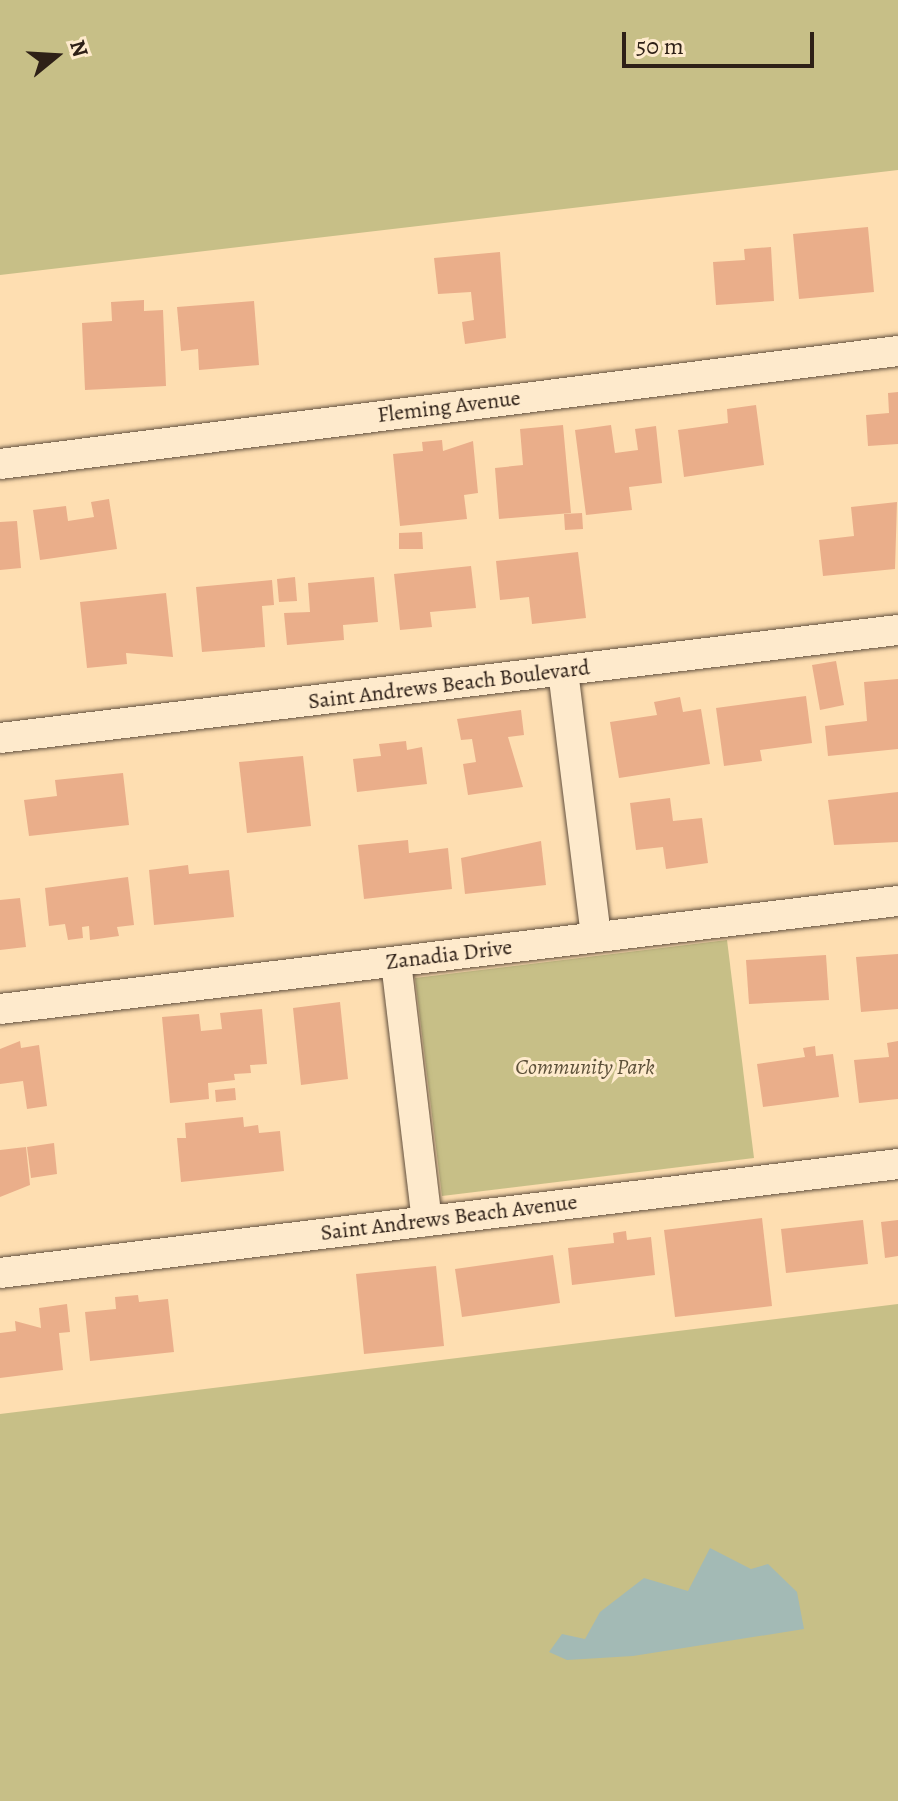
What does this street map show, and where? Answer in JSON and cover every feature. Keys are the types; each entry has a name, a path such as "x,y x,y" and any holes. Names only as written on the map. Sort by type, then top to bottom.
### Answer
{"street":[{"name":"Fleming Avenue","path":"0,464 898,351"},
{"name":"Saint Andrews Beach Boulevard","path":"0,738 898,630"},
{"path":"563,671 596,937"},
{"name":"Zanadia Drive","path":"0,1009 898,901"},
{"path":"396,962 427,1221"},
{"name":"Saint Andrews Beach Avenue","path":"0,1273 898,1164"}],"green space":[{"path":"0,0 898,0 898,170 0,275"},
{"name":"Community Park","path":"727,940 754,1158 442,1196 415,978"},
{"path":"898,1304 898,1801 0,1801 0,1414"}],"water":[{"path":"710,1548 751,1569 768,1564 797,1592 804,1629 633,1656 567,1660 549,1652 562,1634 585,1639 600,1612 644,1578 688,1591"}],"building":[{"path":"868,227 874,292 799,299 793,234"},
{"path":"771,247 774,301 716,305 713,262 745,260 744,249"},
{"path":"500,252 506,338 465,344 462,322 474,320 471,292 438,294 434,258"},
{"path":"144,300 144,311 163,310 166,386 85,390 82,323 112,321 111,302"},
{"path":"254,301 259,365 199,370 198,349 181,351 177,307"},
{"path":"898,392 898,444 868,446 866,415 889,413 888,393"},
{"path":"756,405 764,465 684,477 678,430 728,423 727,409"},
{"path":"563,425 571,513 499,519 495,468 523,465 520,429"},
{"path":"611,425 615,453 638,450 635,429 656,426 662,483 629,487 632,510 586,515 575,430"},
{"path":"442,440 443,451 473,441 478,493 464,495 467,519 400,526 393,454 423,451 422,442"},
{"path":"109,499 117,549 40,560 33,510 66,506 68,521 94,517 91,502"},
{"path":"897,502 895,569 823,576 819,540 854,536 851,507"},
{"path":"582,513 583,529 565,530 564,514"},
{"path":"17,521 21,568 0,570 0,522"},
{"path":"422,532 423,549 399,549 399,533"},
{"path":"578,552 586,618 532,624 529,597 500,600 496,561"},
{"path":"471,566 476,608 430,612 432,627 400,630 394,574"},
{"path":"295,577 297,601 279,602 277,579"},
{"path":"374,577 378,622 343,625 344,640 287,645 284,613 310,612 308,583"},
{"path":"272,580 274,605 262,606 265,647 202,652 196,587"},
{"path":"166,593 173,657 126,653 127,664 87,668 80,602"},
{"path":"836,661 844,705 820,710 812,665"},
{"path":"898,679 898,749 828,756 825,726 867,721 864,682"},
{"path":"806,696 812,743 760,750 762,761 724,766 716,708"},
{"path":"680,697 683,712 701,709 710,764 619,778 610,722 657,715 654,702"},
{"path":"521,710 524,735 508,737 523,787 468,795 463,764 476,762 472,739 461,740 457,719"},
{"path":"406,741 407,750 422,747 427,784 357,792 353,759 381,756 379,744"},
{"path":"303,756 311,826 247,833 239,762"},
{"path":"123,773 129,825 29,836 24,800 57,796 55,780"},
{"path":"898,792 898,842 834,845 828,800"},
{"path":"670,798 673,821 702,818 708,863 666,869 663,847 636,850 630,803"},
{"path":"408,840 409,853 448,848 452,889 364,899 358,845"},
{"path":"541,841 546,885 465,894 461,858"},
{"path":"188,865 189,874 229,870 234,917 154,925 149,870"},
{"path":"128,877 134,925 117,927 119,936 90,940 89,926 82,927 83,938 68,940 65,924 49,926 45,888"},
{"path":"20,898 26,947 0,950 0,900"},
{"path":"898,954 898,1009 861,1012 856,957"},
{"path":"826,955 829,1000 749,1004 746,960"},
{"path":"340,1002 348,1079 301,1085 293,1008"},
{"path":"262,1009 267,1064 250,1065 251,1073 234,1074 235,1080 208,1083 209,1099 170,1103 162,1017 199,1014 201,1031 222,1029 220,1013"},
{"path":"20,1041 21,1048 39,1045 47,1106 27,1109 23,1081 0,1084 0,1049"},
{"path":"898,1041 898,1099 859,1103 854,1060 889,1057 887,1043"},
{"path":"815,1046 816,1056 833,1054 839,1097 763,1107 757,1064 805,1057 803,1048"},
{"path":"235,1088 236,1100 216,1102 215,1090"},
{"path":"243,1117 244,1127 258,1125 259,1133 280,1131 284,1171 181,1182 177,1138 186,1138 185,1123"},
{"path":"54,1143 57,1174 31,1178 27,1147"},
{"path":"26,1147 30,1185 0,1197 0,1150"},
{"path":"762,1218 772,1306 675,1317 664,1230"},
{"path":"863,1220 868,1264 786,1273 781,1229"},
{"path":"898,1220 898,1256 885,1258 881,1222"},
{"path":"626,1231 627,1240 651,1237 655,1275 572,1285 568,1248 614,1243 613,1233"},
{"path":"553,1255 560,1303 462,1317 455,1269"},
{"path":"436,1266 444,1346 364,1354 356,1274"},
{"path":"138,1295 139,1302 168,1299 174,1352 90,1361 85,1312 116,1309 115,1297"},
{"path":"67,1304 70,1332 59,1333 63,1370 0,1378 0,1333 16,1331 15,1321 41,1328 39,1308"}]}
